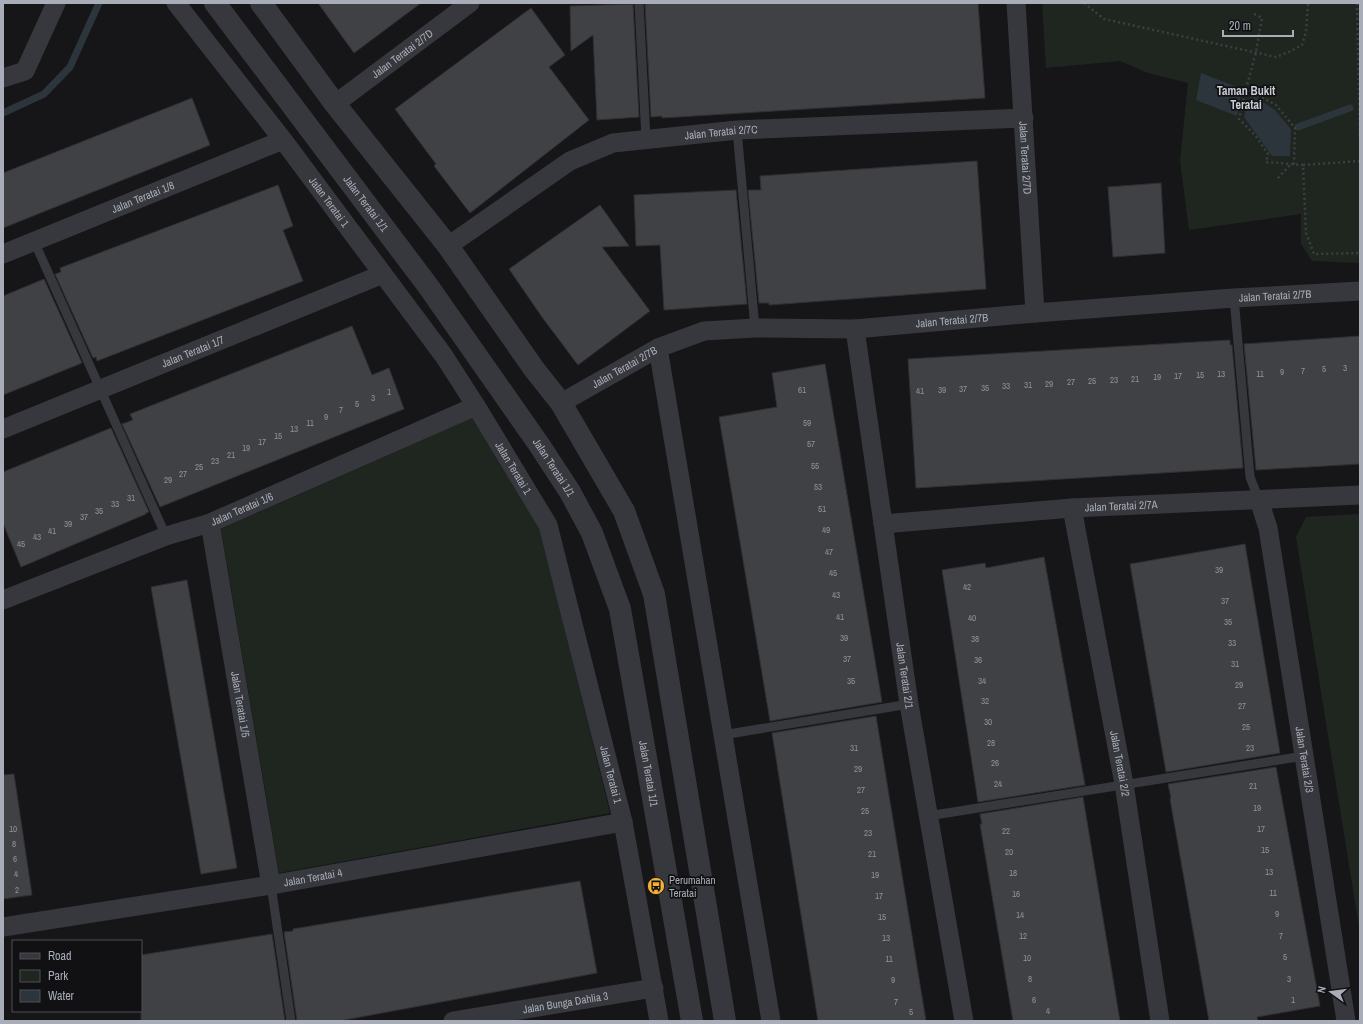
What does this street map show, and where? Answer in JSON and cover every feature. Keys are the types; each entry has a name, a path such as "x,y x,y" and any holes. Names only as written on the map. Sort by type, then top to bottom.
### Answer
{"street":[{"path":"3,78 25,71 56,3"},
{"name":"Jalan Teratai 1","path":"176,3 283,140 444,356 548,525 623,822 659,1021"},
{"name":"Jalan Teratai 1/1","path":"215,3 442,305 540,446 570,492 592,533 620,609 692,1021"},
{"path":"261,3 335,104 448,246 534,369 561,403 624,511 654,594 725,1021"},
{"name":"Jalan Teratai 2/7D","path":"335,104 470,3"},
{"name":"Jalan Teratai 2/7D","path":"1016,3 1035,312"},
{"name":"Jalan Teratai 2/7C","path":"448,246 570,161 613,143 738,130 1024,118"},
{"name":"Jalan Teratai 1/8","path":"3,254 283,140"},
{"name":"Jalan Teratai 1/7","path":"3,429 383,274"},
{"name":"Jalan Teratai 2/7B","path":"561,403 658,348 704,331 755,328 855,329 1035,312 1360,291"},
{"name":"Jalan Teratai 2/1","path":"855,329 909,704 964,1021"},
{"path":"658,348 771,1021"},
{"name":"Jalan Teratai 1/6","path":"3,600 166,536 210,523 476,406"},
{"name":"Jalan Teratai 2/7A","path":"883,524 1072,508 1360,495"},
{"name":"Jalan Teratai 2/3","path":"1259,500 1268,528 1346,1021"},
{"name":"Jalan Teratai 2/2","path":"1072,508 1124,784 1160,1021"},
{"name":"Jalan Teratai 1/5","path":"210,523 270,885"},
{"name":"Jalan Teratai 4","path":"3,927 270,885 623,822"},
{"name":"Jalan Bunga Dahlia 3","path":"453,1021 654,988"}],"lane":[{"path":"639,3 646,139"},
{"path":"738,130 755,328"},
{"path":"34,241 166,536"},
{"path":"1234,298 1250,477 1259,500"},
{"path":"723,735 909,704"},
{"path":"928,816 1304,756"},
{"path":"270,885 291,1021"}],"path":[{"path":"1084,3 1104,19 1276,56 1291,51 1302,45 1306,32 1308,3"},
{"path":"1357,3 1360,139"},
{"path":"1254,14 1262,18 1256,52 1238,119 1255,135 1268,154 1266,162 1303,165 1360,161"},
{"path":"1246,89 1276,105 1295,128 1292,164 1278,178"},
{"path":"1303,165 1306,233 1314,254 1360,253"}],"green space":[{"path":"1042,3 1360,3 1360,263 1312,261 1301,244 1301,214 1189,230 1180,161 1188,83 1148,73 1120,61 1046,68"},
{"path":"472,418 540,529 610,813 279,873 221,529"},
{"path":"1360,514 1360,933 1296,537 1306,517"}],"water":[{"path":"1201,73 1242,89 1237,116 1196,100"},
{"path":"1251,94 1275,110 1291,129 1290,156 1272,156 1244,117"}],"building":[{"path":"318,3 421,3 354,53"},
{"path":"978,3 985,98 662,118 662,116 651,117 645,4"},
{"path":"633,4 639,117 597,120 593,35 571,51 570,6"},
{"path":"531,8 565,55 549,67 589,120 470,213 434,166 436,164 395,109"},
{"path":"192,98 210,145 3,228 3,173"},
{"path":"977,161 986,289 769,305 769,303 759,303 748,190 761,190 760,176"},
{"path":"1161,183 1165,253 1113,257 1108,187"},
{"path":"278,185 293,226 283,230 303,281 97,361 96,357 93,358 55,274 61,272 60,268"},
{"path":"736,190 747,304 664,310 660,245 636,246 634,195"},
{"path":"600,205 629,246 602,247 650,311 578,365 542,317 509,269"},
{"path":"44,279 82,363 3,395 3,296"},
{"path":"352,326 372,375 389,368 404,409 160,507 122,424 133,420 130,414"},
{"path":"1360,336 1360,464 1256,470 1244,344"},
{"path":"1230,340 1230,345 1232,345 1243,468 916,488 908,359"},
{"path":"825,364 882,702 770,721 719,417 777,407 772,373"},
{"path":"111,428 149,512 21,567 3,523 3,472"},
{"path":"1245,544 1280,753 1166,772 1130,564"},
{"path":"1044,557 1085,785 978,802 942,570 985,563 986,568"},
{"path":"187,580 237,868 201,874 151,587"},
{"path":"876,716 926,1021 818,1021 772,733"},
{"path":"1276,767 1320,1006 1257,1017 1258,1021 1209,1021 1168,784"},
{"path":"14,774 32,895 3,899 3,775"},
{"path":"1083,797 1120,1021 1013,1021 980,824 982,824 980,814"},
{"path":"580,881 597,973 339,1021 297,1021 284,932 293,931 293,929"},
{"path":"272,934 285,1021 141,1021 142,955"}],"waterway":[{"path":"3,113 44,94 70,67 99,3"},
{"path":"1298,127 1350,108"}],"place":[{"name":"Perumahan Teratai","path":"656,886"}],"district":[{"name":"Taman Bukit Teratai","path":"1246,98"}]}
